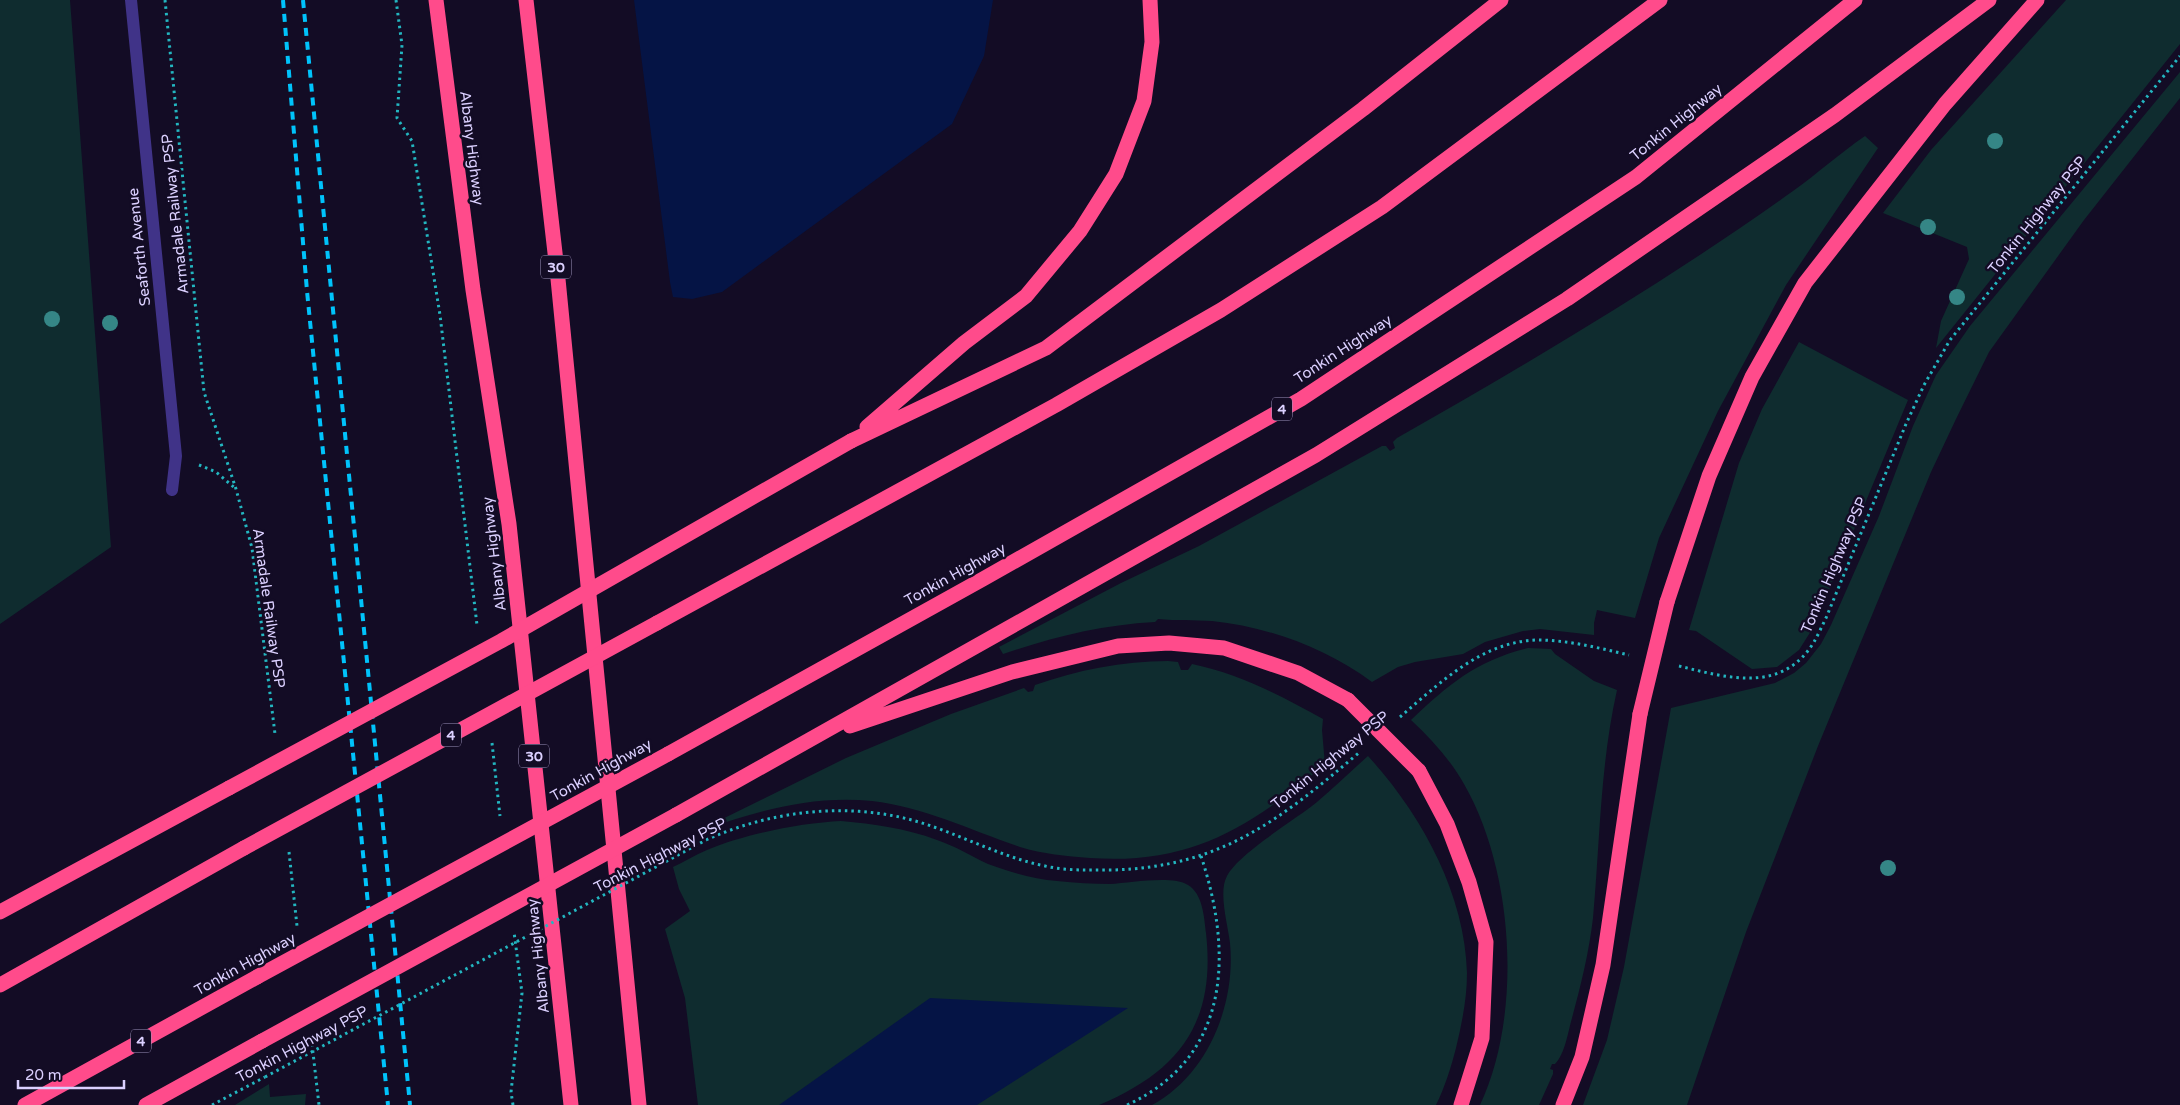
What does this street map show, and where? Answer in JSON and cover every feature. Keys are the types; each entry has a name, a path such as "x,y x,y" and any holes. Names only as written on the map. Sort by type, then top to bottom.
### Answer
{"highway":[{"name":"Albany Highway","path":"436,0 473,290 509,524 571,1105"},
{"name":"30","path":"526,0 557,269 634,1072 639,1105"},
{"path":"851,441 964,343 1026,296 1080,232 1116,174 1144,101 1152,42 1150,0"},
{"path":"0,912 501,642 851,441 1046,348 1363,109 1501,0"},
{"name":"4","path":"0,985 244,848 1056,405 1221,310 1382,207 1660,0"},
{"name":"Tonkin Highway","path":"25,1105 668,754 1301,399 1636,177 1855,0"},
{"path":"146,1105 818,737 1316,455 1567,299 1835,115 1989,0"},
{"path":"1563,1105 1582,1057 1603,965 1640,714 1667,602 1709,476 1752,378 1805,283 1945,104 2036,0"},
{"path":"818,737 1012,672 1118,646 1169,643 1224,648 1298,673 1348,700 1419,771 1447,824 1469,882 1486,942 1482,1038 1462,1105"},
{"path":"634,1072 645,1105"}],"street":[{"name":"Seaforth Avenue","path":"131,0 176,456 172,490"}],"path":[{"name":"Armadale Railway PSP","path":"165,0 204,392 236,489 252,548 276,743"},
{"path":"396,0 402,45 397,118 412,141 440,315 478,630"},
{"name":"Tonkin Highway PSP","path":"1674,665 1713,674 1758,678 1768,677 1790,668 1806,652 1814,642 1826,618 1916,400 1946,346 2180,56"},
{"path":"176,456 216,472 236,489"},
{"name":"Tonkin Highway PSP","path":"1395,722 1456,670 1508,644 1537,640 1557,641 1630,655"},
{"path":"491,738 500,816"},
{"name":"Tonkin Highway PSP","path":"212,1105 706,840 726,832 806,812 834,810 874,813 914,821 1008,856 1063,869 1082,871 1152,867 1201,856 1241,840 1263,827 1308,794 1366,747"},
{"path":"288,851 298,929"},
{"path":"1127,1105 1163,1084 1191,1056 1200,1040 1215,1002 1219,984 1219,948 1211,892 1201,856"},
{"path":"513,1105 511,1092 522,993 514,924"},
{"path":"311,1036 319,1105"}],"green space":[{"path":"0,0 70,0 111,547 0,624"},
{"path":"2066,0 2180,0 2180,44 1936,348 1941,321 1969,259 1967,247 1883,213 1931,150"},
{"path":"2180,72 2180,98 2084,220 1989,352 1956,419 1931,472 1818,746 1746,932 1687,1105 1583,1105 1607,1040 1624,967 1671,708 1775,683 1794,673 1806,663 1821,644 1831,625 1879,516 1913,426 1936,375 1970,326"},
{"path":"1865,136 1878,148 1786,285 1718,411 1659,538 1635,618 1597,610 1594,635 1540,629 1523,631 1485,642 1463,654 1415,662 1398,667 1372,682 1336,659 1296,641 1255,628 1212,621 1158,619 1155,622 1077,633 1003,654 999,647 1121,583 1199,546 1382,446 1386,446 1390,451 1395,448 1393,442 1397,438 1598,320 1697,257 1793,191"},
{"path":"1799,342 1908,400 1811,631 1799,650 1777,667 1752,669 1696,631 1689,630 1739,463 1762,409"},
{"path":"1528,648 1551,649 1555,654 1594,681 1617,690 1611,718 1604,775 1593,918 1582,981 1564,1049 1555,1064 1552,1064 1550,1069 1553,1070 1553,1074 1539,1105 1480,1105 1494,1069 1503,1029 1507,986 1507,943 1502,900 1494,858 1481,819 1464,784 1440,750 1411,720 1438,695 1464,675 1493,660"},
{"path":"1178,662 1181,670 1188,670 1192,664 1227,674 1276,694 1323,719 1325,765 1271,807 1244,824 1217,837 1189,848 1159,855 1126,859 1090,858 1037,851 1020,847 910,808 872,801 829,800 808,802 767,810 706,829 706,827 846,758 951,714 1024,688 1028,692 1033,691 1035,685 1067,675 1117,665"},
{"path":"1368,756 1406,803 1437,856 1449,884 1464,943 1467,982 1462,1020 1450,1070 1436,1105 1152,1105 1172,1092 1189,1076 1203,1057 1223,1013 1231,966 1230,943 1223,899 1224,883 1227,876 1243,857 1317,802"},
{"path":"841,821 913,832 950,845 988,864 1040,879 1104,884 1172,880 1188,885 1197,894 1202,906 1208,965 1205,993 1198,1018 1187,1040 1171,1059 1151,1076 1099,1105 698,1105 685,998 665,929 690,911 679,889 673,867 707,850 755,834 808,824"},
{"path":"269,1084 270,1097 306,1094 305,1105 235,1105"}],"shaded area":[{"path":"634,0 993,0 984,56 952,124 722,292 692,299 673,297 670,282"},
{"path":"930,998 1128,1008 977,1105 779,1105"}],"railway":[{"path":"283,0 307,291 388,1105"},
{"path":"303,0 410,1105"}]}
